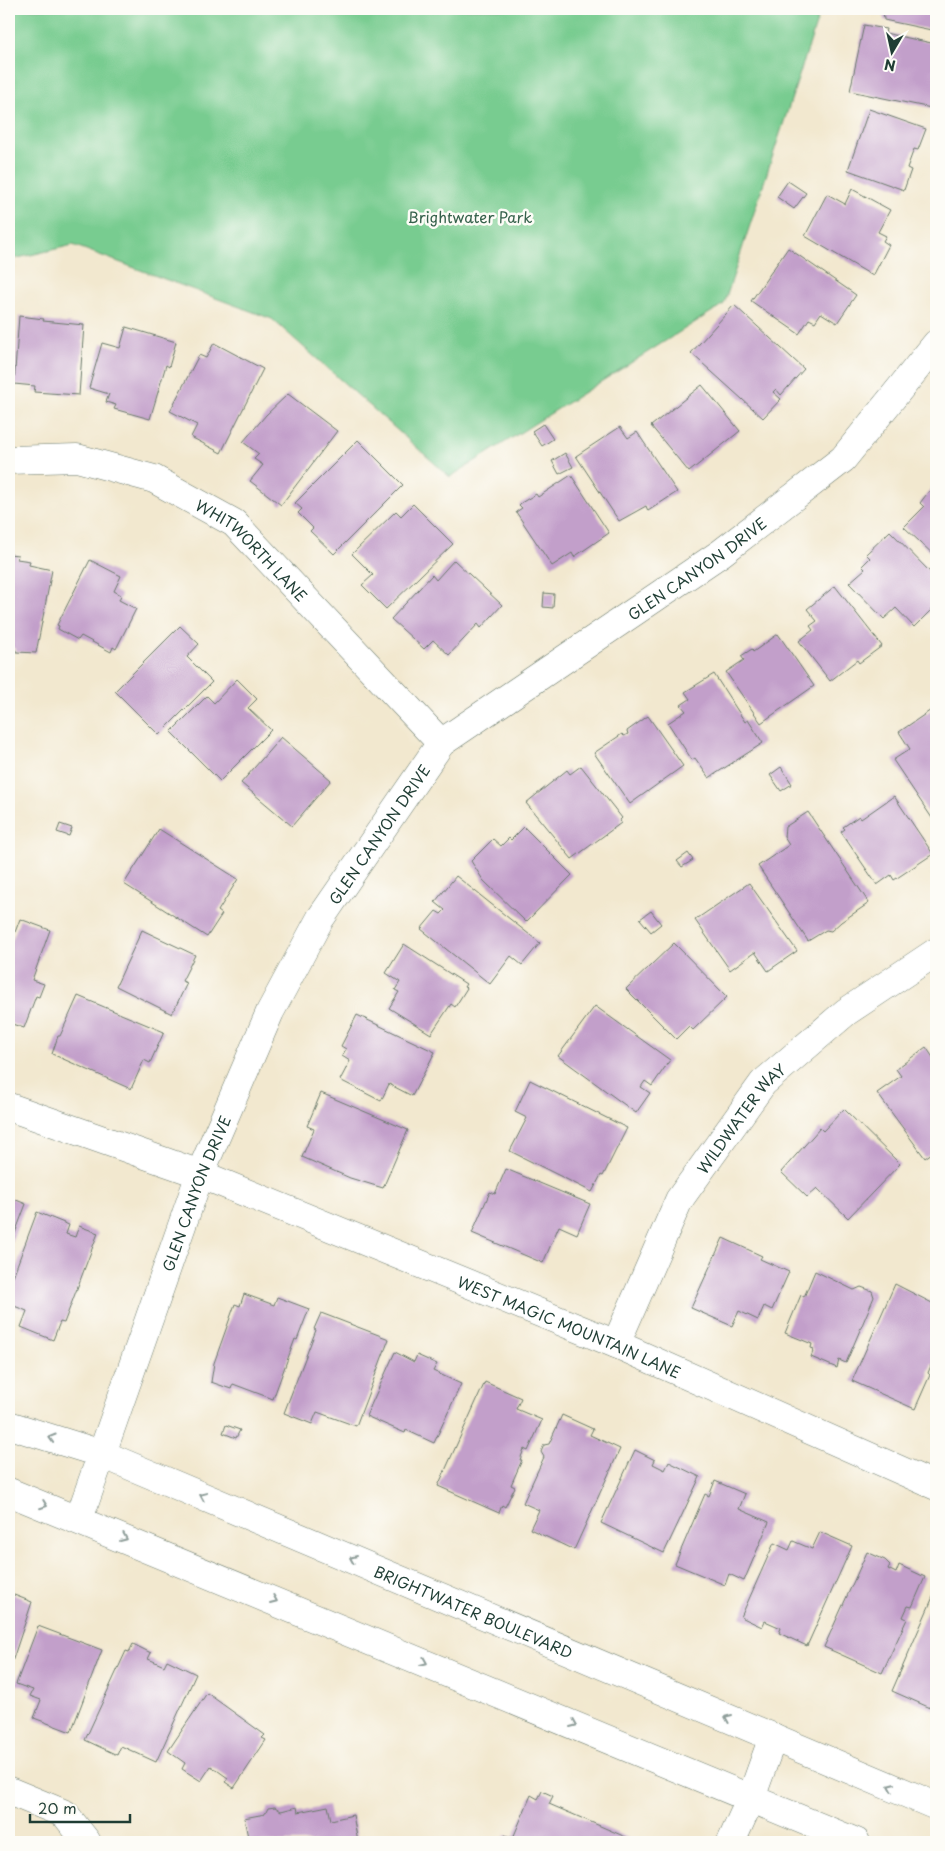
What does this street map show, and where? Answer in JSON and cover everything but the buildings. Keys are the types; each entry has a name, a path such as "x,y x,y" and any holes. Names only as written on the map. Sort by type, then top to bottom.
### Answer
{"street":[{"name":"GLEN CANYON DRIVE","path":"79,1519 200,1174 270,1012 320,919 441,743 721,553 843,459 936,344"},
{"name":"WHITWORTH LANE","path":"9,460 77,458 154,479 234,523 441,743"},
{"name":"WILDWATER WAY","path":"616,1344 678,1200 763,1083 846,1012 936,952"},
{"name":"WEST MAGIC MOUNTAIN LANE","path":"9,1107 200,1174 616,1344 936,1486"},
{"name":"BRIGHTWATER BOULEVARD","path":"9,1425 102,1454 936,1806"},
{"path":"9,1492 79,1519 856,1842"},
{"path":"730,1842 751,1798 773,1737"},
{"path":"9,1791 65,1814 88,1842"}],"green space":[{"name":"Brightwater Park","path":"9,9 821,9 724,304 450,477 272,319 73,245 9,260"}]}
